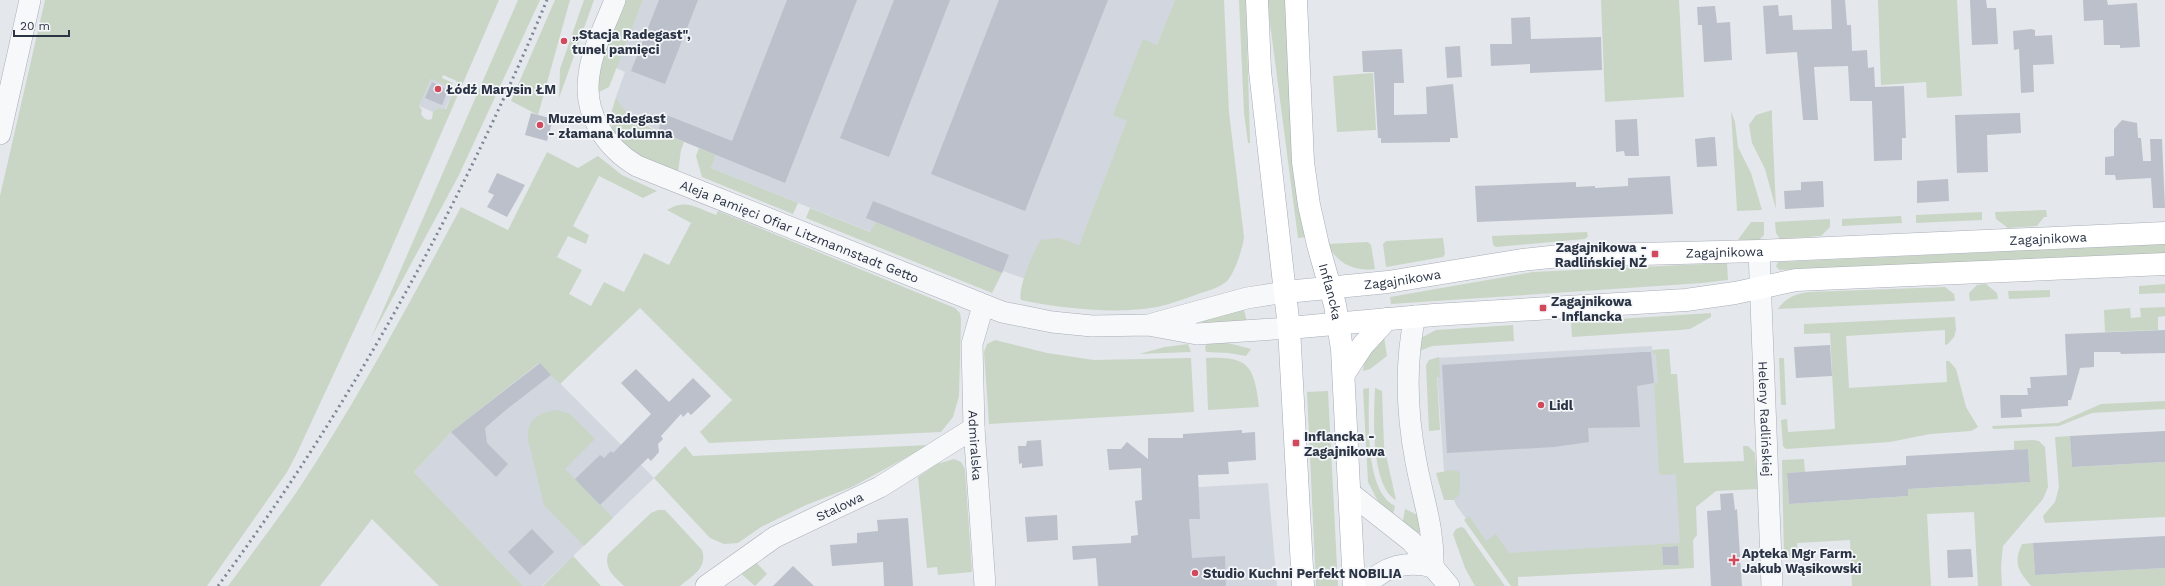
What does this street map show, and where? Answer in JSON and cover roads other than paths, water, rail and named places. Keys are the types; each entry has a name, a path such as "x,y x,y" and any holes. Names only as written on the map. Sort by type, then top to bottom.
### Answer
{"street":[{"path":"0,134 30,0"},
{"name":"Aleja Pamięci Ofiar Litzmannstadt Getto","path":"615,0 593,58 589,75 588,92 590,104 600,130 615,150 637,166 983,306 1002,312 1052,322 1092,326 1148,325 1197,334 1289,328"},
{"path":"1257,0 1262,92 1289,328 1303,586"},
{"name":"Inflancka","path":"1296,0 1303,162 1317,240 1331,288 1338,323 1344,374 1354,586"},
{"name":"Zagajnikowa","path":"1286,292 1388,282 1514,261 1560,256 1759,251 2165,233"},
{"name":"Heleny Radlińskiej","path":"1759,251 1772,586"},
{"path":"1289,328 1415,316 1686,300 1735,293 1796,280 2165,264"},
{"name":"Aleja Pamięci Ofiar Litzmannstadt Getto","path":"1148,325 1247,298 1286,292"},
{"name":"Admiralska","path":"983,306 972,344 974,428 985,586"},
{"path":"1415,316 1410,352 1412,431 1416,464 1432,526 1433,567"},
{"path":"1344,374 1362,345 1387,319"},
{"name":"Stalowa","path":"706,586 775,537 880,486 974,428"},
{"path":"1350,493 1411,540 1449,586"},
{"path":"1366,586 1379,574 1393,567 1410,564 1433,567"}],"railway":[{"path":"218,586 267,518 313,448 358,376 400,303 478,154 547,0"}],"place":[{"name":"„Stacja Radegast\", tunel pamięci","path":"564,41"},
{"name":"Łódź Marysin ŁM","path":"438,89"},
{"name":"Muzeum Radegast - złamana kolumna","path":"540,125"},
{"name":"Zagajnikowa - Radlińskiej NŻ","path":"1655,254"},
{"name":"Zagajnikowa - Inflancka","path":"1543,308"},
{"name":"Lidl","path":"1541,405"},
{"name":"Inflancka - Zagajnikowa","path":"1296,443"},
{"name":"Apteka Mgr Farm. Jakub Wąsikowski","path":"1734,560"},
{"name":"Studio Kuchni Perfekt NOBILIA","path":"1195,573"}]}
